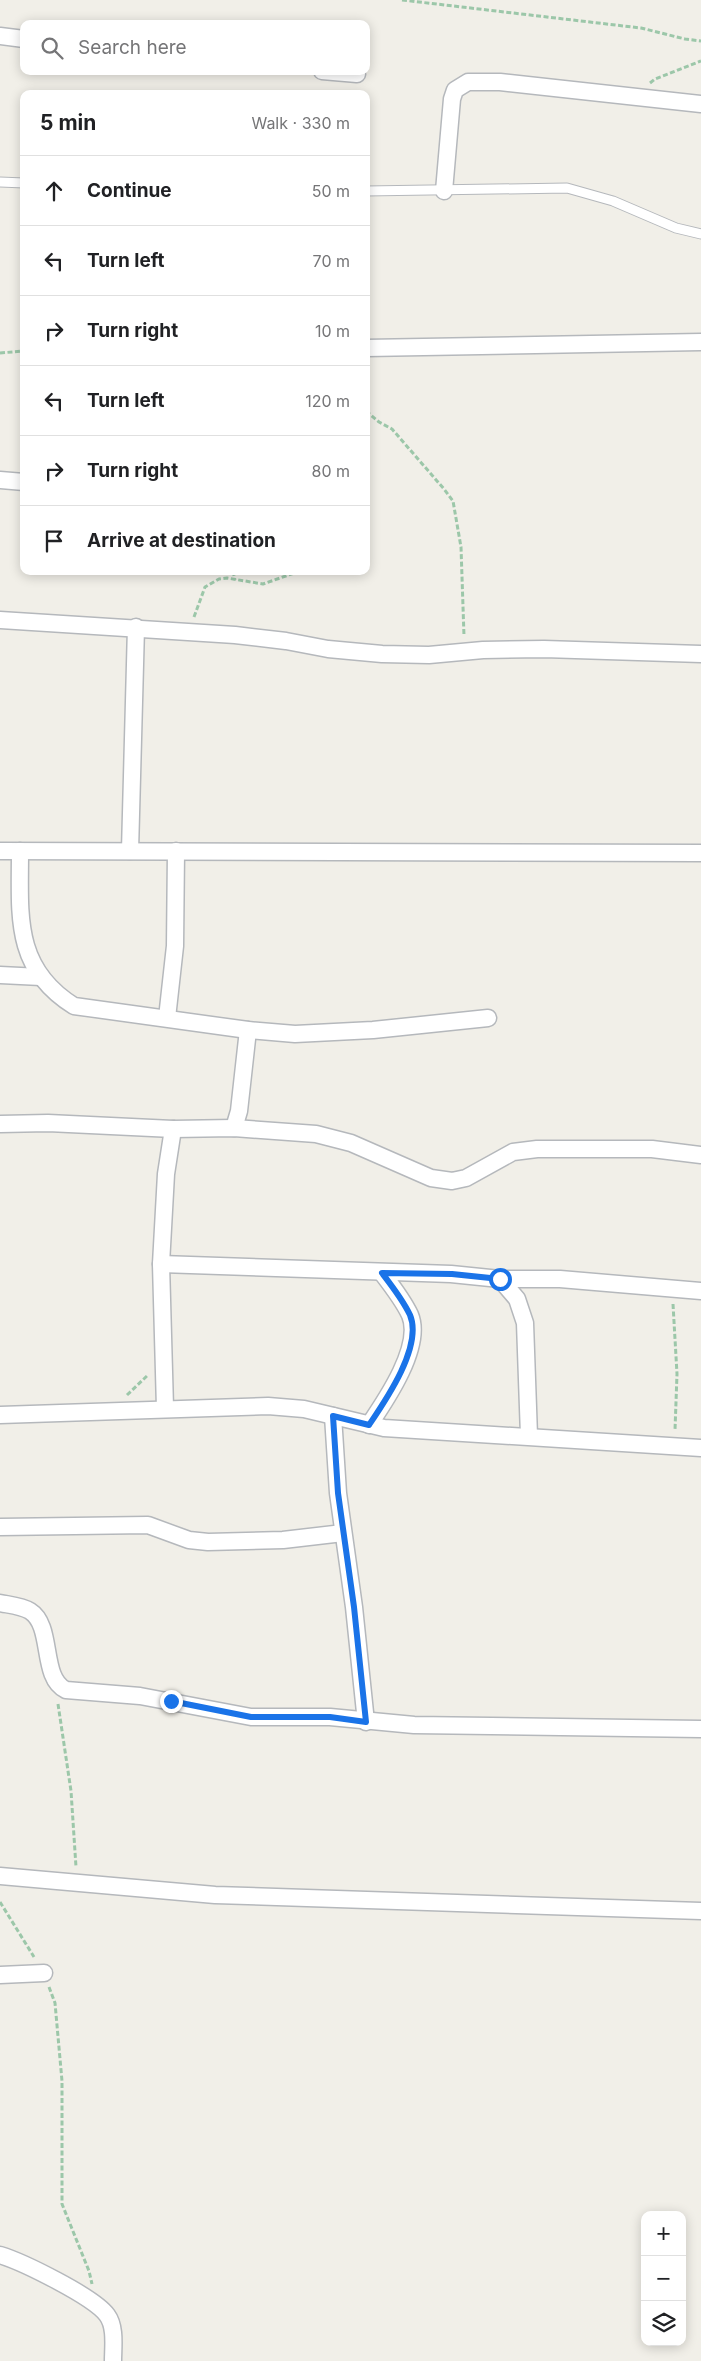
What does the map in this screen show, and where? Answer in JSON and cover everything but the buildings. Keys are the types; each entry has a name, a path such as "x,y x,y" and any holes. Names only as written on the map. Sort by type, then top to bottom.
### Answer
{"street":[{"path":"0,36 20,38"},
{"path":"444,191 452,99 455,90 460,86 480,81 500,82 701,104"},
{"path":"370,348 701,342"},
{"path":"0,480 20,482"},
{"path":"0,620 136,627 278,640 357,652 429,655 544,649 701,654"},
{"path":"130,851 136,627"},
{"path":"0,851 701,853"},
{"path":"20,851 21,925 26,951 41,977 57,995 74,1006 248,1030 295,1034 350,1032 488,1018"},
{"path":"167,1018 175,946 176,851"},
{"path":"0,975 41,977"},
{"path":"234,1128 239,1111 248,1030"},
{"path":"0,1124 173,1129 234,1128 316,1134 351,1143 431,1178 452,1181 466,1178 513,1152 537,1149 652,1149 701,1155"},
{"path":"165,1408 161,1264 166,1174 173,1129"},
{"path":"161,1264 452,1274 500,1279 568,1279 693,1290"},
{"path":"369,1425 396,1380 407,1357 413,1333 410,1316 382,1273"},
{"path":"500,1279 516,1299 525,1323 529,1436"},
{"path":"0,1415 268,1406 304,1409 369,1425 417,1431 529,1436 701,1448"},
{"path":"333,1416 335,1466 354,1607 366,1722"},
{"path":"0,1527 148,1525 189,1540 208,1542 283,1540 344,1533"},
{"path":"0,1604 28,1609 35,1614 57,1686 66,1690 140,1696 251,1717 330,1717 366,1722 414,1725 701,1729"},
{"path":"0,1876 214,1895 701,1910"},
{"path":"0,1975 44,1973"},
{"path":"0,2255 16,2260 94,2302 111,2322 113,2361"}],"lane":[{"path":"0,182 20,183"},
{"path":"370,191 567,188 613,201 676,228 701,234"}],"path":[{"path":"402,0 440,2 641,28 685,40 701,41"},
{"path":"646,98 647,89 655,79 701,62"},
{"path":"0,353 20,351"},
{"path":"370,415 378,422 392,429 453,501 461,547 464,652"},
{"path":"234,575 236,580"},
{"path":"189,632 205,587 218,579 264,584 289,575"},
{"path":"674,1446 676,1374 673,1305 675,1299 693,1290"},
{"path":"110,1410 165,1356"},
{"path":"57,1686 57,1699 74,1827 76,1883"},
{"path":"0,1902 44,1973 54,2003 62,2081 62,2204 89,2271 94,2302"}],"route":[{"path":"171,1701 251,1717 287,1718 318,1716 366,1722 354,1607 335,1466 333,1416 369,1425 392,1388 407,1357 413,1328 410,1316 382,1273 452,1274 500,1279"}]}
